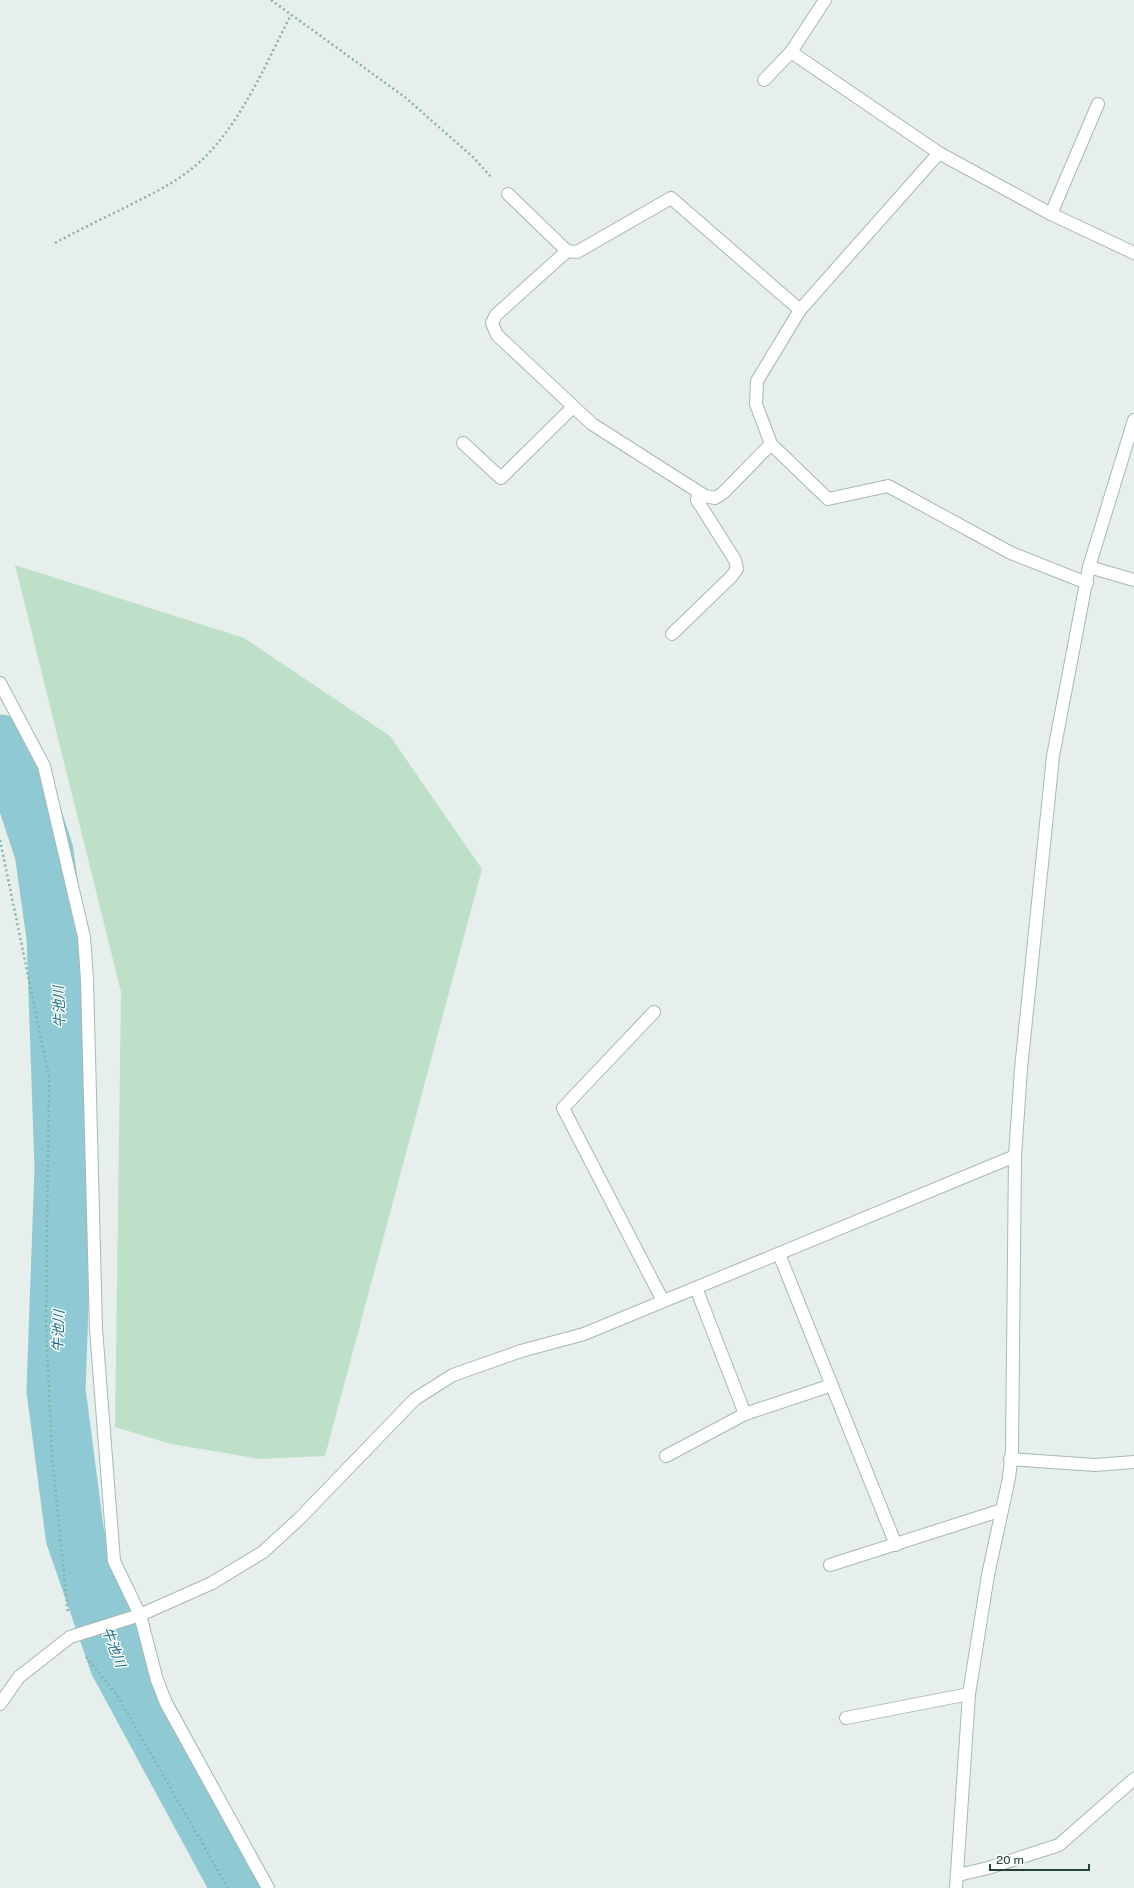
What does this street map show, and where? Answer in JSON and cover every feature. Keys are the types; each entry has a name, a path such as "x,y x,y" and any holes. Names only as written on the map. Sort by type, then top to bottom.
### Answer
{"street":[{"path":"764,80 791,52 825,0"},
{"path":"791,52 939,153 1051,214 1134,253"},
{"path":"1051,214 1098,104"},
{"path":"939,153 800,310 757,381 756,404 771,444 828,499 888,486 1011,553 1087,583"},
{"path":"508,194 567,251 577,252 671,198 800,310"},
{"path":"567,251 496,315 492,323 497,335 573,407 592,424 698,492 705,496 715,498 723,493 771,444"},
{"path":"463,444 501,478 573,407"},
{"path":"956,1888 969,1694 988,1575 1009,1478 1015,1156 1021,1069 1053,756 1089,567 1134,420"},
{"path":"672,634 731,577 737,569 734,560 697,500 698,492"},
{"path":"1089,567 1134,580"},
{"path":"0,683 44,766 84,937 87,979 96,1329 114,1561 140,1615 157,1680 166,1703 268,1888"},
{"path":"654,1012 562,1108 663,1301"},
{"path":"0,1704 19,1677 70,1637 140,1615 212,1583 262,1552 299,1519 415,1399 453,1375 521,1351 584,1334 1015,1156"},
{"path":"779,1254 896,1545"},
{"path":"696,1288 745,1414"},
{"path":"666,1456 745,1414 832,1385"},
{"path":"1010,1459 1095,1465 1134,1462"},
{"path":"830,1565 1002,1510"},
{"path":"846,1718 969,1694"},
{"path":"958,1875 988,1868 1059,1845 1134,1779"}],"path":[{"path":"271,0 406,98 474,158 508,194"},
{"path":"55,243 162,189 183,175 206,156 229,129 242,110 291,15"},
{"path":"0,840 49,1077 46,1324 52,1455 70,1637 117,1695 228,1888"}],"green space":[{"path":"15,565 244,638 390,736 482,869 325,1456 260,1459 171,1444 115,1427 121,992"}],"waterway":[{"name":"牛池川","path":"0,744 19,776 44,852 56,937 64,1168 56,1390 75,1536 119,1663 241,1888"}]}
